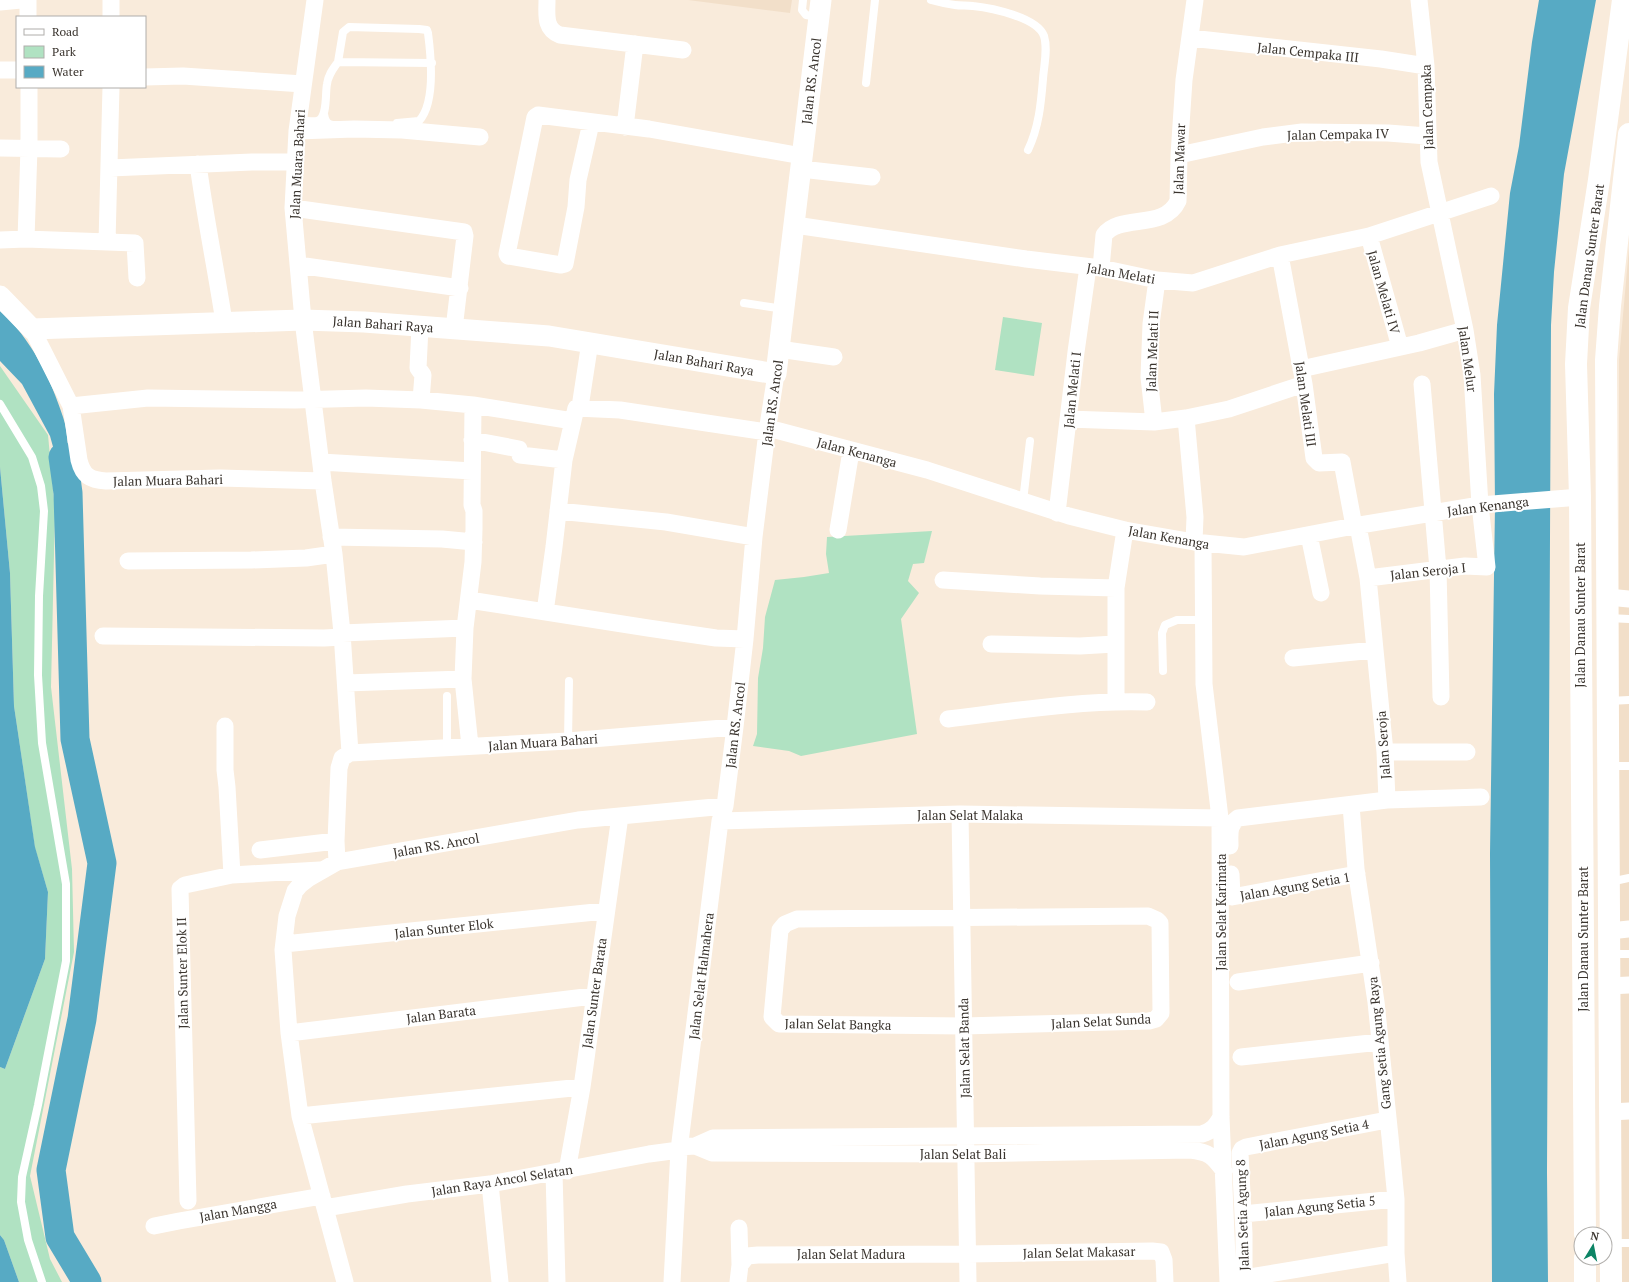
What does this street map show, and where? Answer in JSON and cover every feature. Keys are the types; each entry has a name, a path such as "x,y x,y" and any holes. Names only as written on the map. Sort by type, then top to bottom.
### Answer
{"main road":[{"name":"Jalan Danau Sunter Barat","path":"1585,1226 1571,498 1579,308 1599,180 1624,0"},
{"name":"Jalan Danau Sunter Barat","path":"1611,1282 1620,1111 1619,700 1608,608 1606,360 1610,306 1629,134"},
{"path":"1599,180 1625,178"},
{"path":"1585,1266 1585,1282"}],"street":[{"path":"0,2 20,0"},
{"path":"28,0 28,16"},
{"path":"111,0 111,16"},
{"name":"Jalan Muara Bahari","path":"315,0 298,125 292,208 303,320 343,635 350,753 568,741 735,727"},
{"path":"547,0 547,23 554,33 683,50"},
{"name":"Jalan Mawar","path":"1094,267 1104,234 1106,232 1125,224 1164,216 1175,208 1179,194 1178,155 1184,80 1195,0"},
{"name":"Jalan Cempaka","path":"1419,0 1426,66 1429,162 1440,214"},
{"name":"Jalan RS. Ancol","path":"337,862 578,820 620,816 723,813 745,639 754,537 780,349 820,9"},
{"name":"Jalan Cempaka III","path":"1190,38 1426,66"},
{"path":"625,127 635,44"},
{"path":"0,70 16,70"},
{"path":"146,77 183,76 303,84"},
{"path":"26,239 29,88"},
{"path":"107,242 111,88"},
{"path":"591,123 578,180 575,214 565,264 561,266 508,256 507,254 536,116 540,115 625,127 872,177"},
{"path":"298,125 354,129 402,130 480,137"},
{"name":"Jalan Cempaka IV","path":"1178,155 1263,137 1302,132 1388,133 1427,136"},
{"path":"0,148 61,149"},
{"path":"110,168 252,162 295,162"},
{"path":"198,164 203,207 216,269 224,322"},
{"name":"Jalan Melati","path":"794,225 1094,267 1157,280 1193,283 1280,255 1369,236 1440,214 1491,196"},
{"path":"292,208 464,232 465,236 460,288 454,329"},
{"name":"Jalan Melur","path":"1440,214 1465,330 1472,375 1486,505 1487,566"},
{"name":"Jalan Melati IV","path":"1369,236 1400,347"},
{"path":"0,240 26,239 135,243 137,278"},
{"name":"Jalan Melati III","path":"1280,255 1302,376 1314,458 1319,464 1343,463 1356,526"},
{"path":"298,265 460,288"},
{"name":"Jalan Melati I","path":"1057,513 1068,419 1094,267"},
{"name":"Jalan Melati II","path":"1154,422 1149,377 1151,324 1157,280"},
{"path":"0,296 32,329"},
{"name":"Jalan Bahari Raya","path":"32,329 303,320 364,322 549,336 776,374"},
{"path":"420,327 418,368 423,375 421,400"},
{"name":"Jalan Muara Bahari","path":"32,329 71,406 81,467 88,477 95,480 220,478 323,481"},
{"path":"1068,419 1154,422 1186,418 1229,409 1302,376 1400,347 1465,330"},
{"path":"545,612 564,460 577,414 590,342"},
{"path":"780,349 834,357"},
{"path":"1422,384 1438,569 1441,697"},
{"path":"71,406 148,398 314,400"},
{"name":"Jalan Kenanga","path":"314,400 366,398 421,400 577,414 620,410 768,430 926,470 1057,513 1125,530 1199,543 1244,548 1356,526 1486,505 1571,498"},
{"path":"470,746 464,679 465,628 470,600 474,542 472,471 473,405"},
{"path":"1186,418 1195,517 1199,543"},
{"path":"472,440 519,449 520,454 564,460"},
{"path":"838,530 852,451"},
{"path":"321,462 472,471"},
{"path":"558,512 666,522 754,537"},
{"name":"Jalan Seroja","path":"1356,526 1368,578 1385,752 1387,800"},
{"path":"1116,701 1116,588 1125,530"},
{"path":"1309,535 1321,593"},
{"path":"128,561 306,558 332,546 442,539 474,542"},
{"name":"Jalan Selat Karimata","path":"1199,543 1204,620 1205,689 1220,818 1221,1117 1224,1171 1238,1280"},
{"name":"Jalan Seroja I","path":"1368,578 1465,566 1487,566"},
{"path":"943,580 1040,586 1116,588"},
{"path":"470,600 716,638 745,639"},
{"path":"1608,608 1629,600"},
{"path":"103,636 316,638 465,628"},
{"path":"991,644 1080,646 1115,644"},
{"path":"1293,658 1375,650"},
{"path":"346,683 464,679"},
{"path":"948,719 1064,705 1116,701 1147,702"},
{"path":"225,726 225,770 232,875"},
{"path":"1385,752 1467,752"},
{"path":"345,1282 300,1116 289,1033 283,950 287,916 295,891 300,885 320,870 337,862 336,841 339,768 342,758 350,753"},
{"path":"1351,805 1387,800 1480,797"},
{"name":"Jalan Agung Setia 1","path":"1351,805 1238,818 1231,824 1230,832 1232,897 1357,874"},
{"name":"Gang Setia Agung Raya","path":"1351,805 1357,874 1371,963 1396,1199 1396,1253 1398,1282"},
{"name":"Jalan Selat Malaka","path":"723,813 960,814 1220,818"},
{"name":"Jalan Selat Halmahera","path":"683,1146 723,813"},
{"name":"Jalan Selat Banda","path":"960,814 968,1282"},
{"name":"Jalan Sunter Barata","path":"557,1282 560,1172 582,1087 593,996 620,816"},
{"path":"260,850 336,841"},
{"name":"Jalan Sunter Elok II","path":"188,1201 180,894 182,886 232,875 320,870"},
{"name":"Jalan Sunter Elok","path":"284,944 605,911"},
{"name":"Jalan Selat Sunda","path":"962,917 1148,916 1160,923 1161,1013 1156,1019 1149,1022 964,1026"},
{"name":"Jalan Selat Bangka","path":"962,917 797,919 785,924 780,930 772,1017 779,1024 964,1026"},
{"path":"1238,982 1371,963"},
{"name":"Jalan Barata","path":"289,1033 593,996"},
{"path":"1241,1057 1380,1042"},
{"path":"300,1116 582,1087"},
{"name":"Jalan Selat Bali","path":"683,1146 713,1138 1202,1134 1215,1128 1221,1117"},
{"name":"Jalan Agung Setia 4","path":"1242,1149 1320,1132 1387,1120"},
{"path":"672,1282 683,1146"},
{"name":"Jalan Selat Bali","path":"683,1146 712,1152 966,1154 1190,1150 1204,1152 1215,1159 1224,1171"},
{"name":"Jalan Raya Ancol Selatan","path":"324,1202 490,1184 560,1172 683,1146"},
{"name":"Jalan Setia Agung 8","path":"1238,1280 1243,1214 1240,1153 1242,1149"},
{"path":"490,1184 500,1282"},
{"name":"Jalan Agung Setia 5","path":"1243,1214 1396,1199"},
{"name":"Jalan Mangga","path":"154,1226 179,1221 324,1202"},
{"name":"Jalan Selat Madura","path":"739,1228 739,1274"},
{"name":"Jalan Selat Makasar","path":"967,1254 1160,1252 1164,1260 1165,1282"},
{"path":"1238,1280 1396,1253"},
{"name":"Jalan Selat Madura","path":"739,1274 747,1256 758,1255 967,1254"}],"lane":[{"path":"803,0 802,10 806,15 820,9"},
{"path":"866,83 875,0"},
{"path":"931,0 955,5 993,9 1030,22 1044,34 1045,56 1039,117 1037,127 1028,150"},
{"path":"348,26 419,28 426,30 428,33 432,63 427,109 419,121 391,124 333,125 325,120 326,84 331,72 338,62 343,32 348,26"},
{"path":"338,62 432,63"},
{"path":"298,125 317,121 321,119 324,114"},
{"path":"744,303 784,309"},
{"path":"0,404 32,457 41,486 44,511 39,596 38,675 42,743 66,884 66,961 22,1178 21,1202 28,1240 42,1282"},
{"path":"1023,502 1030,441"},
{"path":"1608,608 1629,619"},
{"path":"1163,671 1162,633 1165,625 1177,620 1204,620"},
{"path":"568,741 569,681"},
{"path":"447,696 447,748"}],"shaded area":[{"path":"688,0 792,0 790,13"},
{"path":"1629,248 1629,1282 1619,1282 1619,360"}],"green space":[{"path":"1003,317 1042,323 1034,376 995,370"},
{"path":"0,366 48,435 55,510 51,687 72,869 74,952 30,1176 50,1259 62,1282 19,1282 4,1240 0,1235 0,1067 5,1069 45,959 48,892 35,848 14,706 10,573 0,467"},
{"path":"932,531 924,563 913,564 908,581 919,593 901,619 917,734 801,756 789,751 753,746 757,734 758,678 763,648 765,617 775,580 829,573 826,554 827,537"}],"water":[{"path":"1539,0 1596,0 1564,174 1554,272 1551,325 1547,1173 1548,1282 1492,1282 1490,854 1495,506 1494,394 1497,325 1510,193 1519,146 1532,42"},
{"path":"0,311 30,346 46,374 65,422 70,460 82,497 58,496 57,461 50,436 22,384 0,361"},
{"path":"0,467 10,573 14,706 35,847 48,892 45,959 5,1069 0,1067"},
{"path":"0,1235 4,1240 19,1282 0,1282"}],"waterway":[{"path":"63,457 68,493 75,739 102,863 82,1019 51,1170 60,1237 87,1282"}]}
